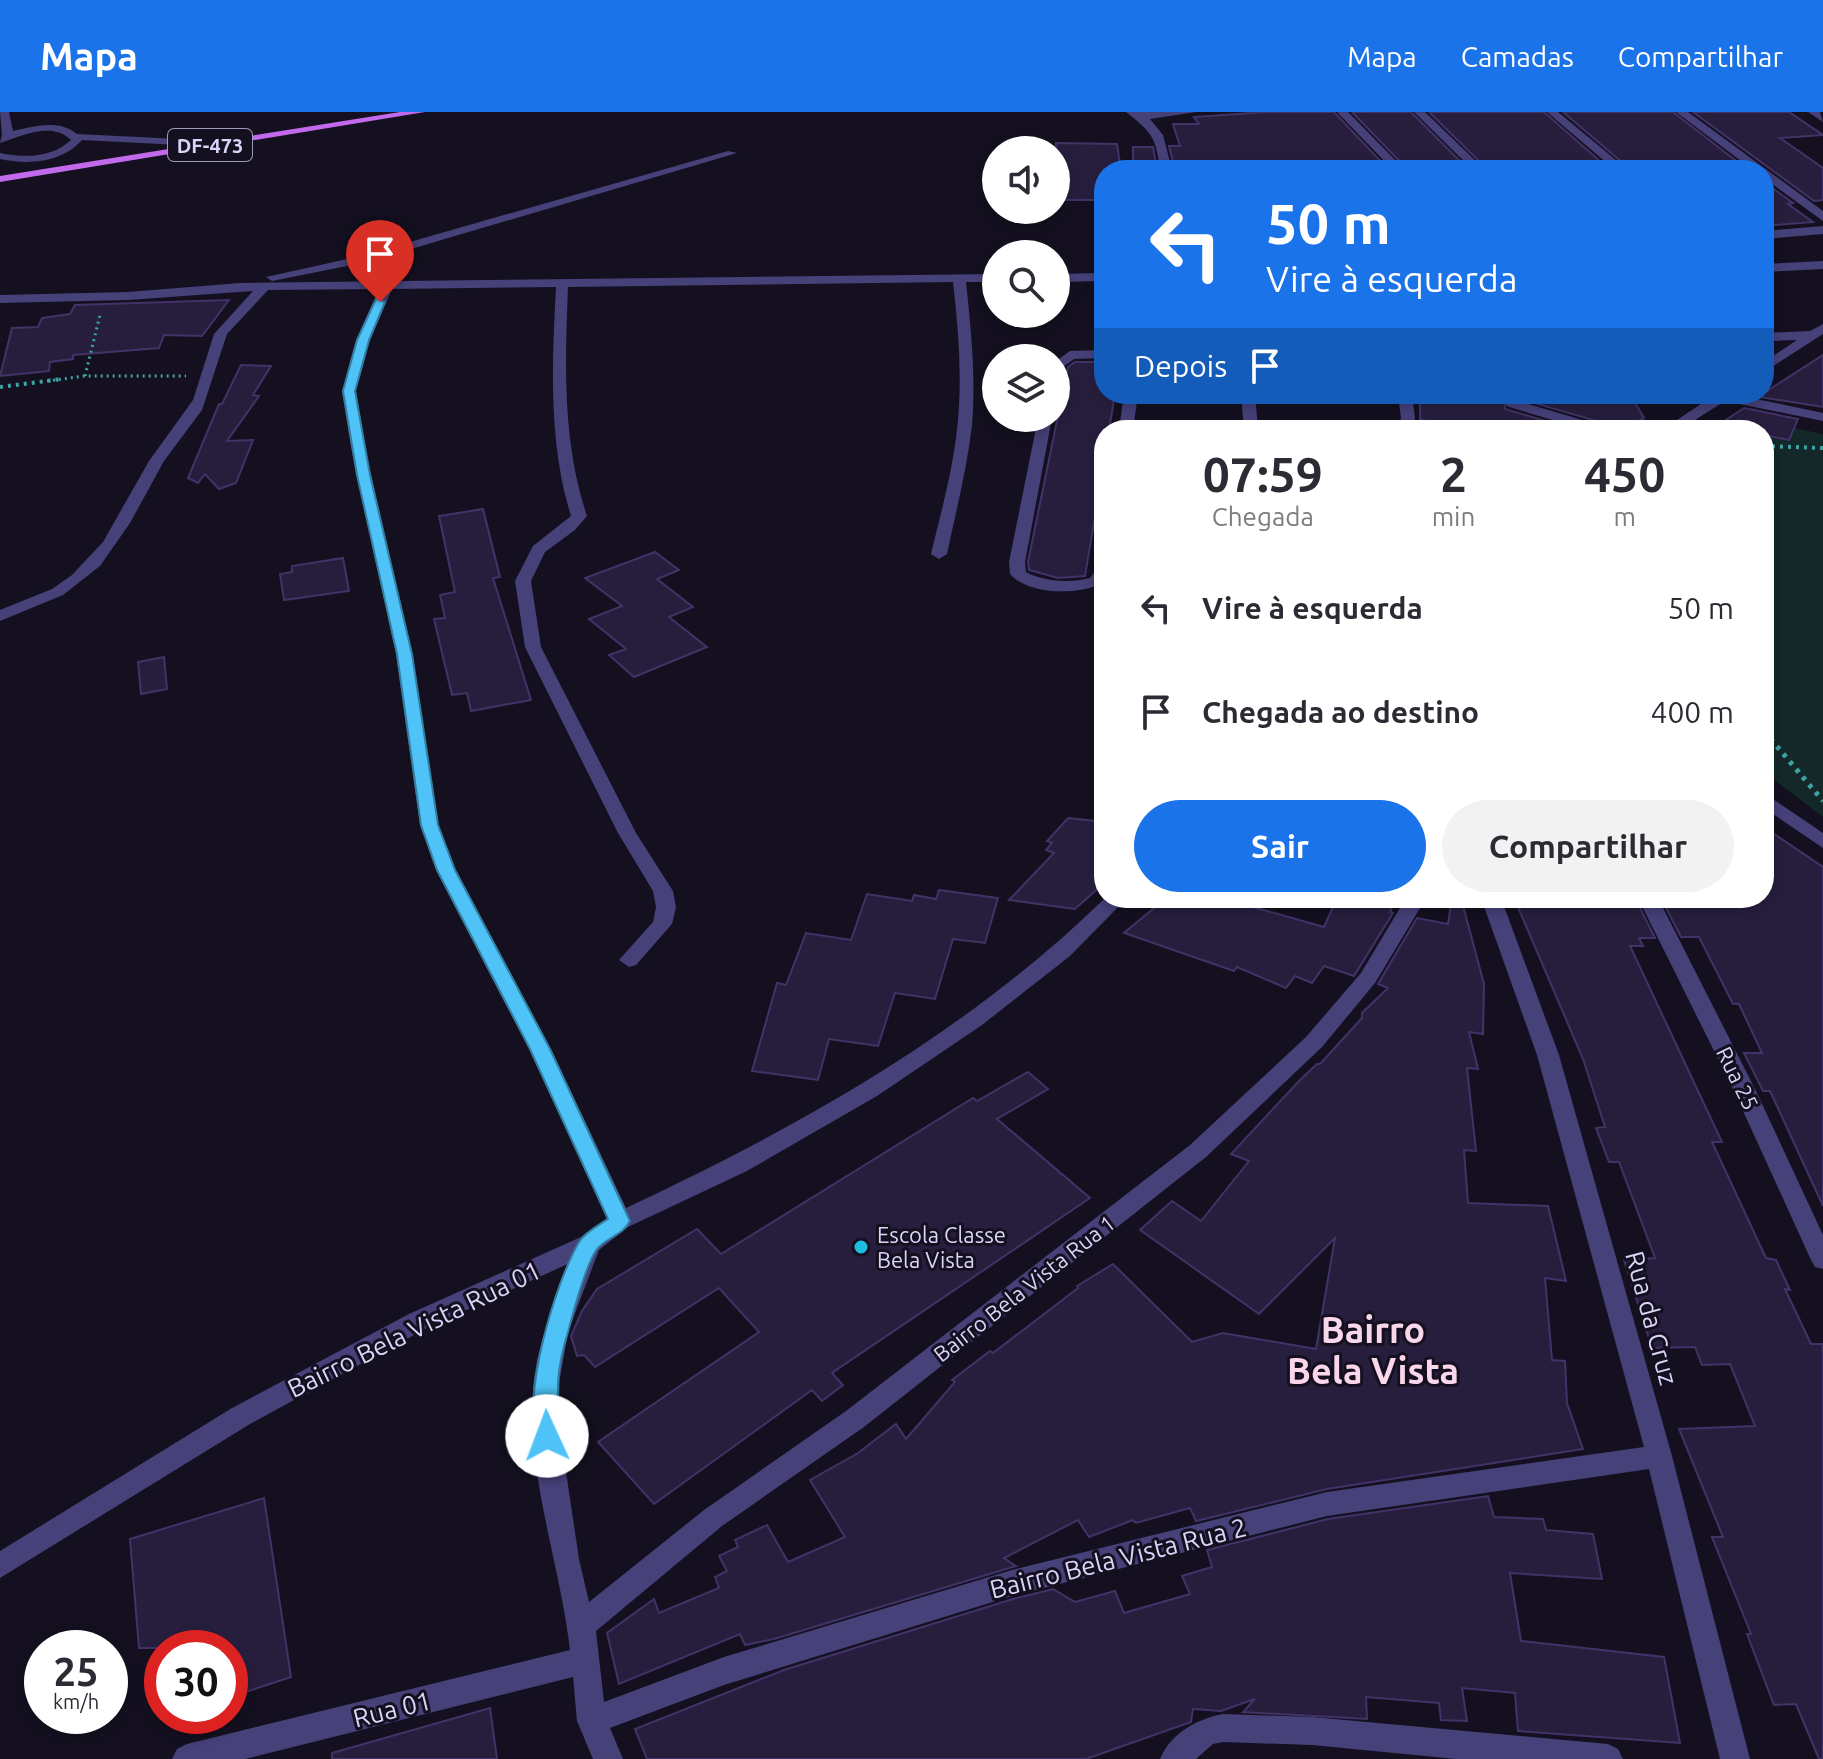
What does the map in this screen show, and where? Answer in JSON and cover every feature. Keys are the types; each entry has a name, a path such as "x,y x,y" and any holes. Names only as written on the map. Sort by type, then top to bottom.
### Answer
{"main road":[{"name":"DF-473","path":"0,179 420,112"}],"street":[{"path":"4,112 4,138 49,129 67,131 77,137 219,144"},
{"path":"39,112 49,129"},
{"path":"1136,114 1191,112"},
{"path":"1342,112 1389,160"},
{"path":"1419,112 1469,160"},
{"path":"1552,112 1610,160"},
{"path":"1681,112 1746,160"},
{"path":"1813,112 1823,119"},
{"path":"1136,114 1160,133 1164,160"},
{"path":"0,156 19,159 53,154 70,148 77,137"},
{"path":"240,287 363,259 732,153"},
{"path":"1774,181 1823,217"},
{"path":"1774,234 1823,230"},
{"path":"363,259 387,285"},
{"path":"1774,267 1823,265"},
{"path":"0,299 104,297 240,287 982,278"},
{"path":"1070,278 1094,278"},
{"path":"939,554 958,468 966,405 966,343 959,279"},
{"path":"562,283 558,376 568,482 579,516 570,527 538,549 523,581 533,647 627,833 663,891 666,907 662,924 629,960"},
{"path":"387,285 363,340 349,391 361,461 404,654 429,825 446,870 540,1049 620,1221"},
{"path":"0,616 51,597 86,573 112,544 153,468 190,419 210,376 217,343 233,318 264,287"},
{"path":"1774,336 1818,331"},
{"path":"1774,361 1818,331"},
{"path":"1070,355 1094,354"},
{"path":"1514,404 1568,420"},
{"path":"1685,420 1710,404"},
{"path":"1764,404 1823,417"},
{"path":"1042,432 1017,562 1018,574 1027,581 1082,585 1094,582"},
{"path":"1774,806 1823,842"},
{"path":"589,1244 620,1221 739,1165 869,1090 975,1020 1063,951 1107,908"},
{"name":"Bairro Bela Vista Rua 1","path":"581,1626 713,1518 855,1419 1198,1151 1314,1042 1368,978 1410,908"},
{"name":"Rua da Cruz","path":"1495,908 1548,1055 1659,1456 1735,1759"},
{"name":"Rua 25","path":"1653,908 1745,1091 1823,1260"},
{"name":"Bairro Bela Vista Rua 01","path":"589,1244 556,1332 547,1378 545,1418 565,1559 581,1626 592,1721 608,1759"},
{"name":"Bairro Bela Vista Rua 01","path":"0,1566 241,1416 418,1321 589,1244"},
{"name":"Bairro Bela Vista Rua 2","path":"592,1721 724,1671 1012,1583 1327,1504 1659,1456"},
{"name":"Rua 01","path":"195,1759 585,1660"},
{"path":"1175,1759 1195,1739 1208,1731 1223,1728 1312,1731 1608,1759"}],"path":[{"path":"85,376 104,297"},
{"path":"0,387 85,376 210,376"},
{"path":"1774,446 1823,448"},
{"path":"1774,743 1823,801"}],"green space":[{"path":"1774,424 1823,434 1823,817 1774,780"}],"building":[{"path":"1266,112 1334,112 1380,160 1172,160 1169,146 1180,146 1173,124 1199,124 1194,117"},
{"path":"1352,112 1411,112 1459,160 1398,160"},
{"path":"1429,112 1544,112 1599,160 1478,160"},
{"path":"1563,112 1673,112 1735,160 1619,160"},
{"path":"1693,112 1789,112 1823,135 1780,138 1823,168 1823,200 1814,201 1774,172 1774,160 1758,160"},
{"path":"1070,143 1117,144 1119,160 1094,160 1094,200 1070,200"},
{"path":"1133,147 1153,147 1155,160 1133,160"},
{"path":"1774,189 1793,203 1788,204 1813,222 1774,225"},
{"path":"229,300 202,336 164,335 159,348 73,355 73,359 50,362 49,371 0,376 12,328 38,327 42,318 70,314 75,305"},
{"path":"1823,355 1823,407 1774,399 1774,386"},
{"path":"1075,362 1094,362 1094,404 1113,404 1111,420 1094,420 1094,522 1085,576 1058,578 1029,570 1028,562 1055,432 1070,432 1070,366"},
{"path":"241,365 271,366 253,395 259,396 227,441 253,440 236,483 219,489 205,474 198,483 188,478 219,404 222,404"},
{"path":"1420,404 1505,404 1505,409 1542,420 1423,420 1420,419"},
{"path":"1538,404 1636,404 1644,418 1593,420"},
{"path":"1744,408 1798,419 1789,440 1774,437 1774,420 1726,420"},
{"path":"483,509 500,577 493,578 531,700 471,711 467,693 452,695 434,619 445,618 440,595 455,592 439,516"},
{"path":"655,552 679,570 657,579 693,607 669,617 707,647 634,677 609,655 626,649 589,619 622,606 585,578"},
{"path":"343,558 349,591 284,600 280,574 292,572 292,566"},
{"path":"164,657 167,689 141,694 138,662"},
{"path":"1068,818 1094,821 1094,892 1075,909 1009,900 1054,853 1046,850 1052,843 1047,841"},
{"path":"1774,834 1823,867 1823,1206 1770,1091 1763,1091 1744,1053 1762,1053 1739,1004 1733,1004 1699,937 1681,937 1666,908 1774,908"},
{"path":"939,890 998,898 985,943 953,939 935,999 895,993 878,1046 829,1039 818,1080 752,1071 777,983 786,985 806,933 851,940 867,894 912,901 914,895 936,899"},
{"path":"1154,908 1257,908 1324,927 1333,908 1392,908 1390,912 1393,913 1354,976 1324,966 1312,983 1295,976 1286,988 1237,967 1234,971 1124,933"},
{"path":"1450,908 1464,908 1484,984 1483,1034 1469,1032 1478,1069 1467,1068 1476,1151 1464,1150 1468,1203 1548,1206 1566,1281 1545,1278 1552,1360 1565,1361 1567,1403 1583,1449 1327,1489 1196,1521 1190,1508 1136,1523 1133,1520 1089,1537 1078,1520 1004,1558 1016,1566 774,1639 745,1645 740,1634 619,1684 607,1633 654,1599 659,1613 719,1588 715,1577 727,1571 719,1556 738,1547 735,1540 767,1525 788,1562 845,1537 810,1480 858,1453 896,1424 906,1439 955,1382 952,1380 990,1351 993,1353 1077,1286 1113,1264 1192,1342 1223,1333 1316,1349 1335,1238 1259,1314 1140,1230 1172,1201 1201,1221 1249,1161 1231,1154 1299,1081 1320,1064 1362,1018 1362,1013 1388,988 1378,984 1417,918 1448,924"},
{"path":"1518,908 1640,908 1655,938 1639,938 1643,946 1630,946 1722,1142 1712,1142 1766,1258 1776,1260 1790,1290 1785,1289 1811,1344 1823,1344 1823,1759 1819,1759 1796,1704 1774,1705 1747,1634 1751,1634 1712,1537 1723,1537 1679,1429 1755,1426 1730,1364 1702,1365 1695,1347 1652,1348 1624,1260 1655,1258 1619,1162 1609,1162 1596,1128 1605,1127 1583,1059"},
{"path":"1028,1072 1048,1089 997,1119 1090,1198 832,1373 843,1385 822,1401 812,1390 654,1504 598,1442 759,1332 719,1288 595,1367 584,1355 577,1356 571,1336 582,1311 597,1289 697,1229 721,1254 973,1098 977,1101"},
{"path":"1488,1496 1494,1517 1543,1519 1546,1530 1593,1534 1602,1579 1510,1573 1521,1641 1664,1657 1680,1743 1518,1731 1515,1693 1462,1688 1467,1721 1441,1720 1439,1703 1366,1697 1367,1719 1243,1712 1255,1699 1221,1711 1193,1709 1191,1722 1086,1759 647,1759 635,1729 784,1670 1013,1599 1053,1589 1075,1602 1115,1591 1124,1613 1190,1594 1182,1576 1212,1567 1207,1550 1328,1519"},
{"path":"264,1498 291,1677 248,1691 248,1630 144,1630 144,1648 139,1648 130,1539"},
{"path":"490,1708 497,1759 332,1759 332,1753"}],"place":[{"name":"Escola Classe Bela Vista","path":"861,1247"}],"district":[{"name":"Bairro Bela Vista","path":"1373,1350"}],"route":[{"path":"380,302 363,340 349,391 358,447 404,654 429,825 446,870 540,1049 620,1221 589,1244 556,1332 547,1378 547,1436"}]}
